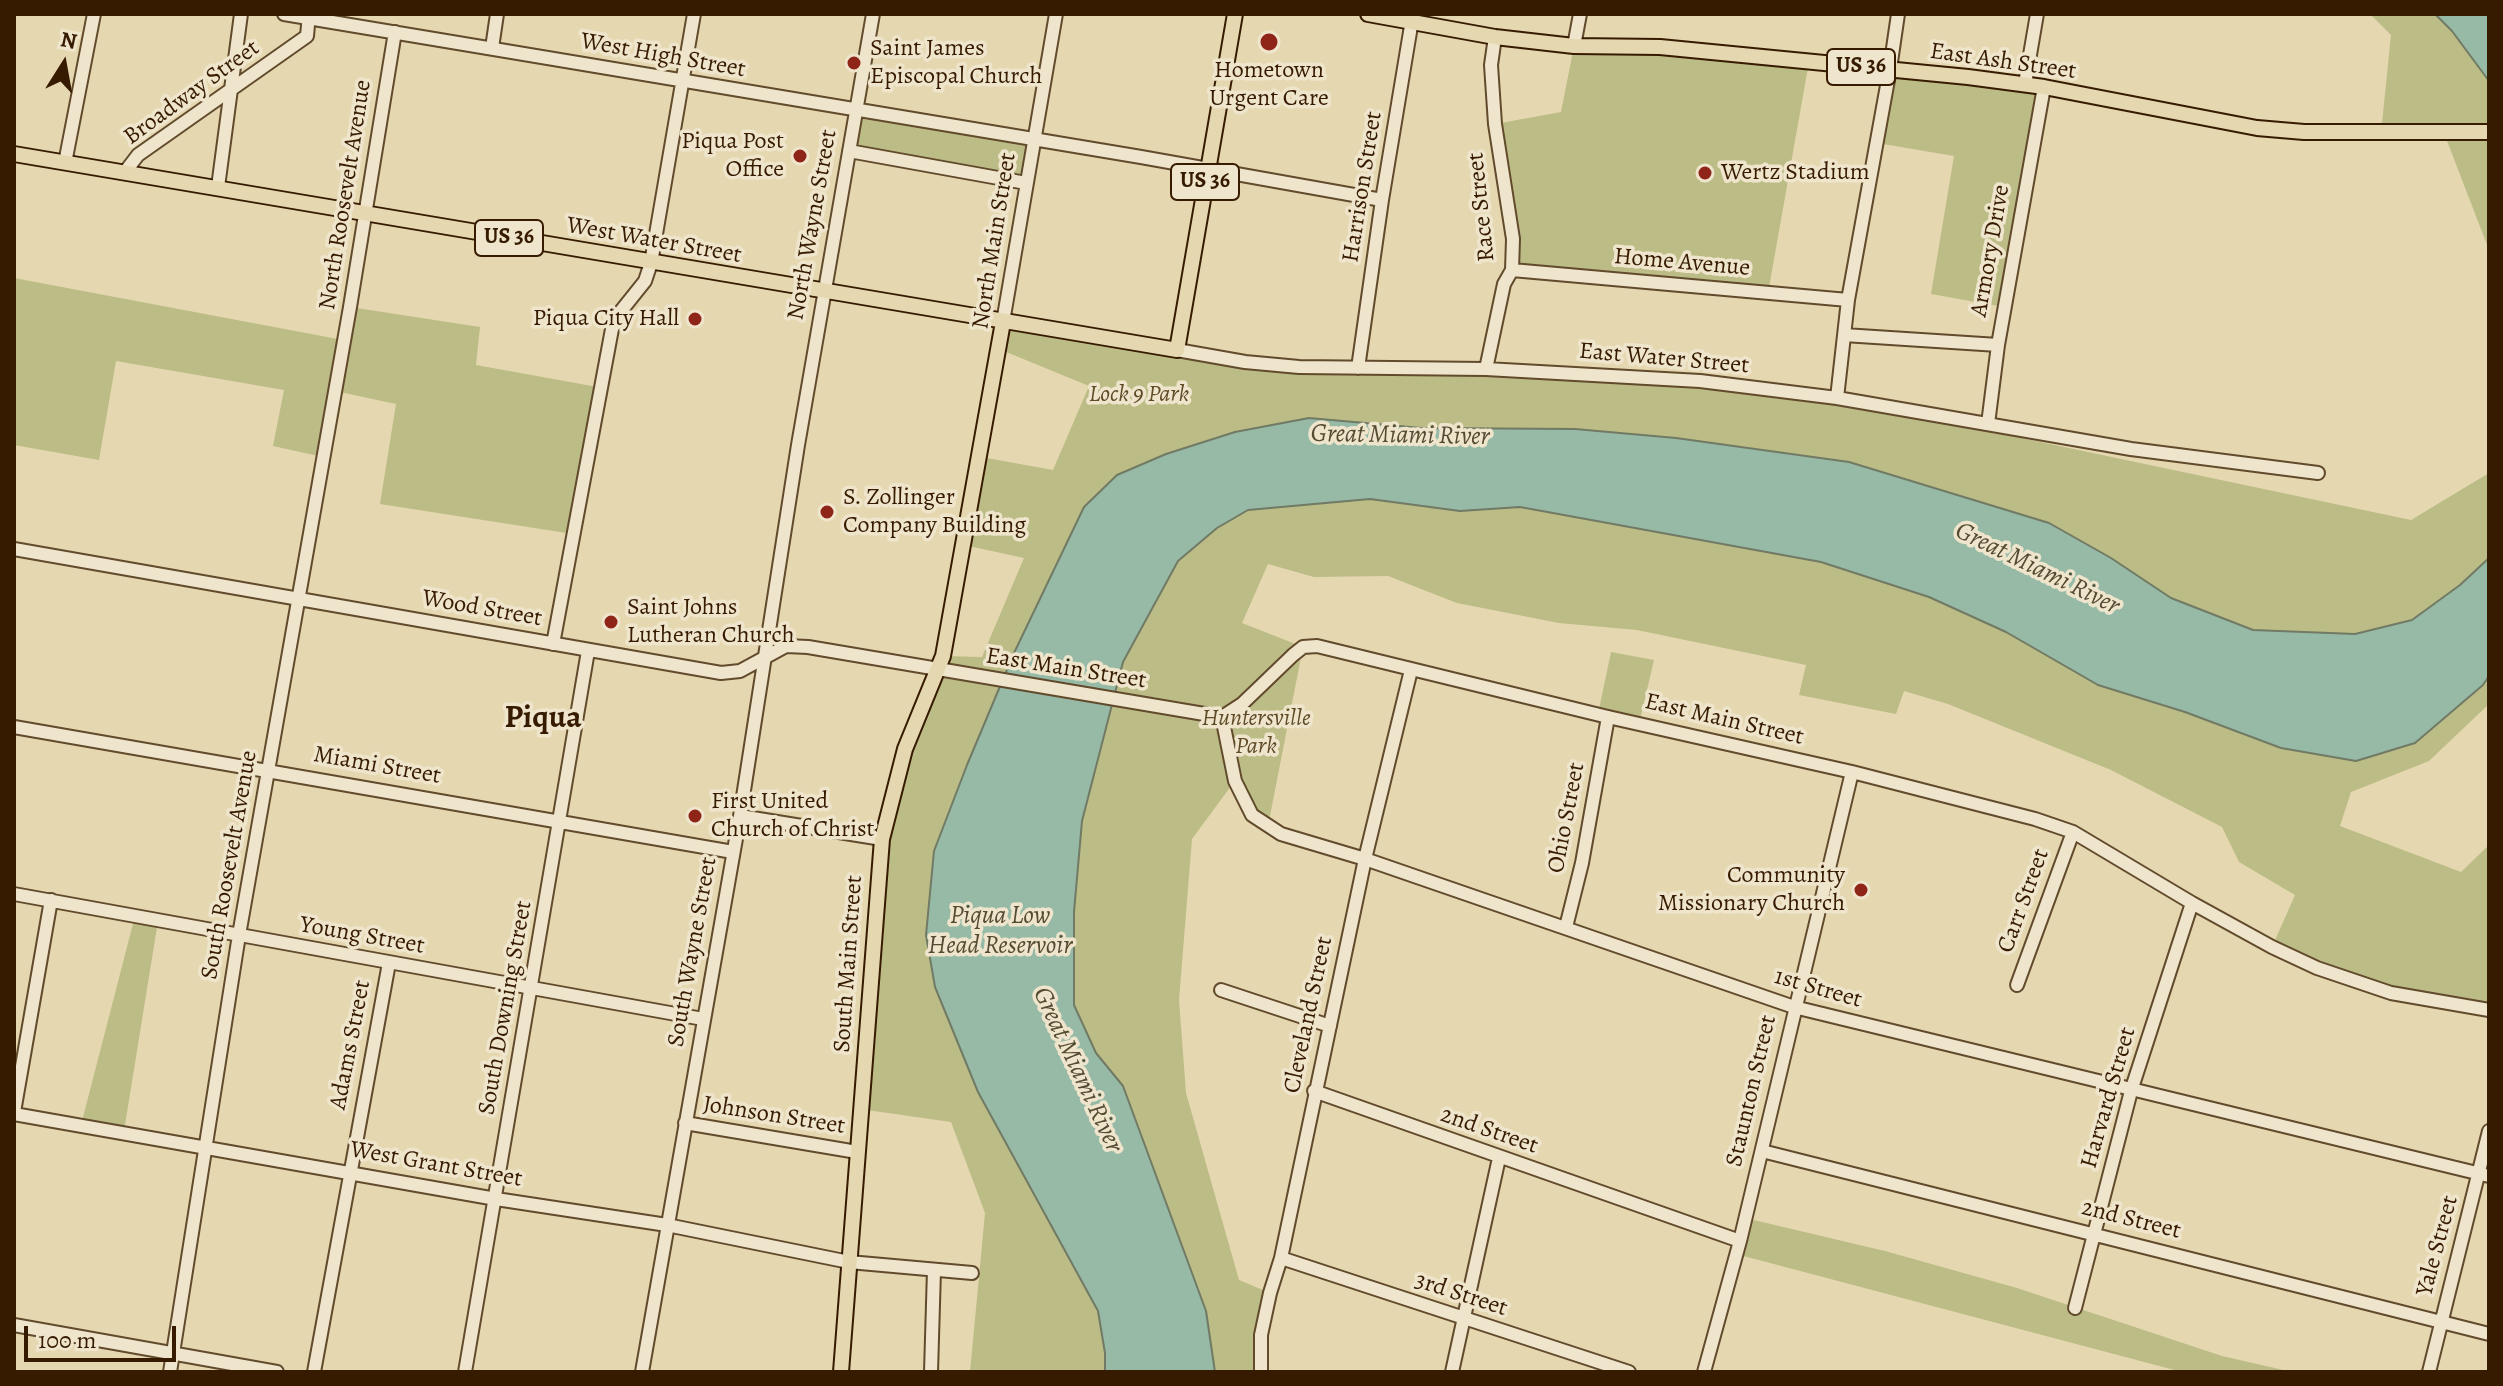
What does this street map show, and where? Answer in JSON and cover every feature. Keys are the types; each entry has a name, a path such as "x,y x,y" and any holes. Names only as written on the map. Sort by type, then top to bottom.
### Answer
{"main road":[{"name":"US 36","path":"1177,350 1235,14"},
{"name":"East Ash Street","path":"1368,14 1412,17 1495,37 1574,46 1660,47 2025,84 2257,128 2304,132 2489,132"},
{"name":"West Water Street","path":"14,154 1003,322"},
{"name":"East Water Street","path":"1003,322 1177,350"},
{"name":"North Main Street","path":"978,476 1003,322"},
{"name":"South Main Street","path":"841,1372 882,839 905,749 943,656 978,476"}],"street":[{"path":"65,163 94,14"},
{"path":"218,187 241,14"},
{"name":"West High Street","path":"284,14 1382,200"},
{"path":"492,48 497,14"},
{"path":"553,644 612,329 621,311 645,281 651,263 694,14"},
{"name":"North Wayne Street","path":"798,445 873,14"},
{"name":"North Main Street","path":"1003,322 1056,14"},
{"path":"1574,46 1580,14"},
{"path":"1837,398 1848,300 1898,14"},
{"path":"2025,84 2037,14"},
{"name":"Broadway Street","path":"125,172 138,155 307,36 309,16"},
{"name":"Harrison Street","path":"1358,368 1412,17"},
{"name":"North Roosevelt Avenue","path":"339,365 395,32"},
{"name":"Race Street","path":"1486,369 1504,284 1512,270 1513,239 1493,109 1491,65 1495,37"},
{"name":"Armory Drive","path":"1988,424 1998,345 2044,87"},
{"path":"849,151 1026,183"},
{"name":"Home Avenue","path":"1512,270 1848,300"},
{"path":"1844,335 1998,345"},
{"name":"East Water Street","path":"1177,350 1245,362 1299,367 1486,369 1700,381 1837,398 2131,449 2318,473"},
{"name":"South Roosevelt Avenue","path":"170,1372 208,1148 239,935 339,365"},
{"name":"South Wayne Street","path":"642,1372 740,816 798,445"},
{"name":"Wood Street","path":"14,549 721,673 740,671 786,646 808,647 938,670"},
{"name":"East Main Street","path":"938,670 1222,717 1242,704 1303,647 1317,646 1852,772 2035,819 2073,832 2192,903 2317,968 2391,993 2489,1010"},
{"name":"South Downing Street","path":"465,1372 588,651"},
{"name":"Cleveland Street","path":"1261,1372 1261,1335 1281,1258 1365,859 1411,670"},
{"name":"1st Street","path":"1222,717 1235,781 1252,815 1281,834 1365,859 1794,1007 2484,1175"},
{"name":"Ohio Street","path":"1566,927 1582,863 1608,717"},
{"name":"Miami Street","path":"14,727 733,852"},
{"name":"Staunton Street","path":"1704,1372 1740,1241 1852,772"},
{"path":"740,816 882,839"},
{"name":"Carr Street","path":"2017,985 2073,832"},
{"name":"Young Street","path":"14,894 703,1019"},
{"path":"14,1113 51,900"},
{"name":"Harvard Street","path":"2075,1308 2131,1091 2192,903"},
{"name":"Adams Street","path":"314,1372 389,963"},
{"path":"1221,990 1330,1026"},
{"name":"2nd Street","path":"1314,1091 1740,1241"},
{"name":"West Grant Street","path":"14,1113 496,1199 667,1225 849,1262 972,1273"},
{"name":"Johnson Street","path":"685,1123 857,1152"},
{"name":"Yale Street","path":"2429,1372 2440,1321 2484,1175 2489,1131"},
{"name":"2nd Street","path":"1762,1151 2489,1334"},
{"path":"1452,1372 1499,1158"},
{"name":"3rd Street","path":"1281,1258 1629,1372"},
{"path":"931,1372 934,1270"},
{"path":"14,1325 277,1372"}],"green space":[{"path":"2370,14 2435,14 2452,30 2489,81 2489,250 2444,133 2381,133 2391,35"},
{"path":"1574,46 1809,62 1768,293 1512,270 1495,124 1561,112"},
{"path":"1890,69 2044,87 2004,307 1931,294 1954,156 1877,143"},
{"path":"856,110 1034,139 1026,183 849,151"},
{"path":"14,278 343,340 350,307 480,327 476,365 603,388 573,534 380,504 396,404 335,391 323,457 273,446 284,390 116,361 99,460 14,445"},
{"name":"Lock 9 Park","path":"1003,322 1245,362 1700,381 1988,424 1988,431 2411,520 2489,473 2489,558 2460,585 2412,620 2355,634 2253,630 2171,598 2111,558 1421,428 1309,418 1235,432 1166,454 1084,507 1014,653 934,851 926,935 935,987 978,1092 1098,1311 1105,1353 1105,1372 970,1372 985,1213 951,1122 860,1109 882,839 943,656 982,657 1024,558 964,545 981,457 1053,470 1089,386 999,349"},
{"name":"Huntersville Park","path":"1370,499 1460,511 1520,507 1821,562 1929,597 2006,632 2098,685 2185,712 2483,685 2489,676 2489,704 2429,761 2351,792 2340,826 2461,872 2489,845 2489,1010 2391,993 2272,947 2295,895 2239,862 2222,827 2111,770 1948,704 1904,691 1896,714 1799,695 1806,665 1637,630 1559,623 1457,603 1388,576 1314,577 1268,564 1242,623 1303,647 1268,826 1252,815 1234,782 1192,839 1179,1000 1186,1093 1239,1280 1270,1293 1261,1372 1215,1372 1206,1311 1123,1086 1096,1053 1074,1005 1074,911 1082,821 1123,662 1178,561 1217,528 1248,510"},
{"path":"1611,652 1654,660 1639,724 1598,714"},
{"path":"135,916 158,921 124,1131 81,1125"},
{"path":"1745,1218 1885,1251 2017,1288 2222,1356 2292,1372 2182,1372 1736,1254"}],"water":[{"path":"2435,14 2489,14 2489,81 2452,31"},
{"name":"Piqua Low Head Reservoir","path":"1309,418 1421,428 1575,429 1676,438 1849,462 2049,523 2111,558 2171,598 2253,630 2355,634 2412,620 2460,585 2489,558 2489,676 2483,685 2415,743 2356,761 2281,748 2185,712 2098,685 2006,632 1929,597 1821,562 1520,507 1460,511 1370,499 1248,510 1217,528 1178,561 1123,662 1082,821 1074,912 1074,1005 1096,1053 1123,1086 1206,1311 1215,1372 1105,1372 1098,1311 978,1092 935,987 926,935 934,851 1014,653 1084,507 1117,475 1166,454 1235,432"}],"place":[{"name":"Hometown Urgent Care","path":"1269,42"},
{"name":"Saint James Episcopal Church","path":"854,63"},
{"name":"Piqua Post Office","path":"800,156"},
{"name":"Wertz Stadium","path":"1705,173"},
{"name":"Piqua City Hall","path":"695,319"},
{"name":"S. Zollinger Company Building","path":"827,512"},
{"name":"Saint Johns Lutheran Church","path":"611,622"},
{"name":"First United Church of Christ","path":"695,816"},
{"name":"Community Missionary Church","path":"1861,890"}],"district":[{"name":"Piqua","path":"543,719"}],"water label":[{"name":"Great Miami River","path":"1400,436"},
{"name":"Great Miami River","path":"2037,569"},
{"name":"Great Miami River","path":"1077,1070"}]}
